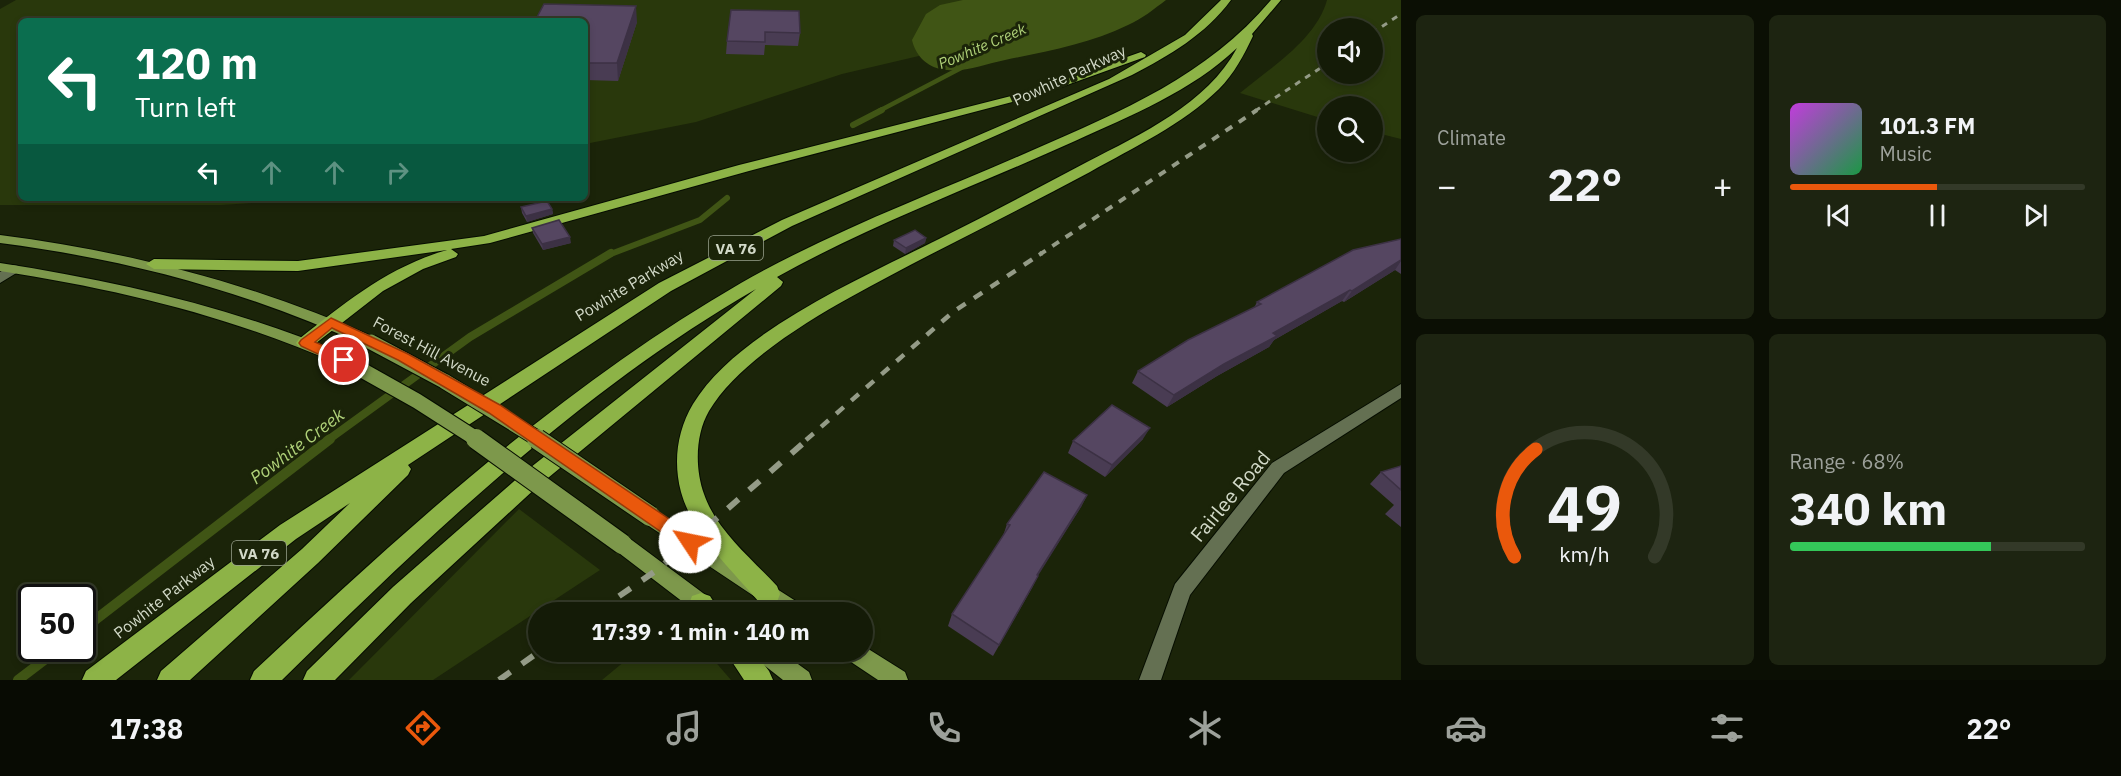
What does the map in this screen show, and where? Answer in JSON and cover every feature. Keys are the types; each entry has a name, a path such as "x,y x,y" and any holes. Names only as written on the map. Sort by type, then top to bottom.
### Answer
{"highway":[{"name":"Powhite Parkway","path":"95,680 288,532 608,323 727,253 787,223 1075,99 1155,58 1205,23 1226,0"},
{"name":"VA 76","path":"263,680 387,562 465,493 579,402 690,322 808,254 1144,104 1198,72 1249,32 1276,0"},
{"path":"768,594 710,525 697,505 692,489 688,464 689,437 692,423 712,393 755,351 815,309 1054,186 1134,142 1176,115 1207,94 1237,62 1249,32"},
{"path":"305,343 389,280 417,266 485,240 744,168 1035,93 1080,79 1185,38"},
{"path":"154,264 298,266 485,240"},
{"path":"316,680 402,595 529,481 808,254"},
{"name":"VA 76","path":"170,680 310,556 432,438"},
{"path":"746,662 760,680"}],"main road":[{"name":"Forest Hill Avenue","path":"0,239 48,244 154,264 234,288 331,322 451,383 495,409 780,602"},
{"path":"7,268 82,278 157,295 222,313 305,343 344,360 410,395 459,426 698,602"},
{"path":"777,662 801,680"},
{"path":"870,662 897,680"}],"street":[{"path":"0,279 7,268"},
{"name":"Fairlee Road","path":"1150,680 1182,590 1278,468 1401,390"}],"shaded area":[{"path":"16,0 1105,0 1000,37 842,74 696,122 588,143 588,18 18,18 18,201 284,201 221,205 0,205 0,9"},
{"path":"1327,0 1401,0 1401,139 1383,134 1383,96 1317,96 1317,117 1240,93 1291,52 1317,21 1317,84 1383,84 1383,18 1319,18"},
{"path":"519,509 600,570 551,602 528,602 528,617 433,680 349,680"},
{"path":"624,662 715,662 731,680 602,680"}],"water":[{"path":"963,0 1166,0 1133,23 1083,42 969,69 947,70 929,65 920,57 912,40 926,14 940,5"}],"building":[{"path":"544,4 636,6 617,63 588,63 588,18 537,18"},
{"path":"731,10 799,11 800,33 765,32 765,42 727,41"},
{"path":"547,201 552,209 526,216 521,207"},
{"path":"559,220 570,237 542,244 532,228"},
{"path":"915,230 926,238 906,248 894,240"},
{"path":"1401,239 1401,260 1352,291 1350,290 1273,333 1277,336 1224,364 1174,395 1138,371 1188,340 1261,304 1257,302 1353,250"},
{"path":"1112,405 1150,428 1112,465 1073,441"},
{"path":"1401,466 1401,490 1381,472"},
{"path":"1044,472 1087,495 1037,575 999,645 952,614 1010,525 1007,524"}],"waterway":[{"name":"Powhite Creek","path":"879,111 963,67"},
{"name":"Powhite Creek","path":"853,125 882,110"},
{"name":"Powhite Creek","path":"608,255 700,220 727,198"},
{"name":"Powhite Creek","path":"328,440 470,337 611,253"},
{"name":"Powhite Creek","path":"96,619 330,439"},
{"name":"Powhite Creek","path":"18,680 42,662"}],"railway":[{"path":"1383,26 1401,14"},
{"path":"1255,111 1317,70"},
{"path":"1039,255 1257,110"},
{"path":"806,440 953,312 1042,253"},
{"path":"611,602 657,570 808,439"},
{"path":"499,680 528,659"}],"route":[{"path":"344,360 305,343 331,322 403,357 495,409 690,542"}]}
